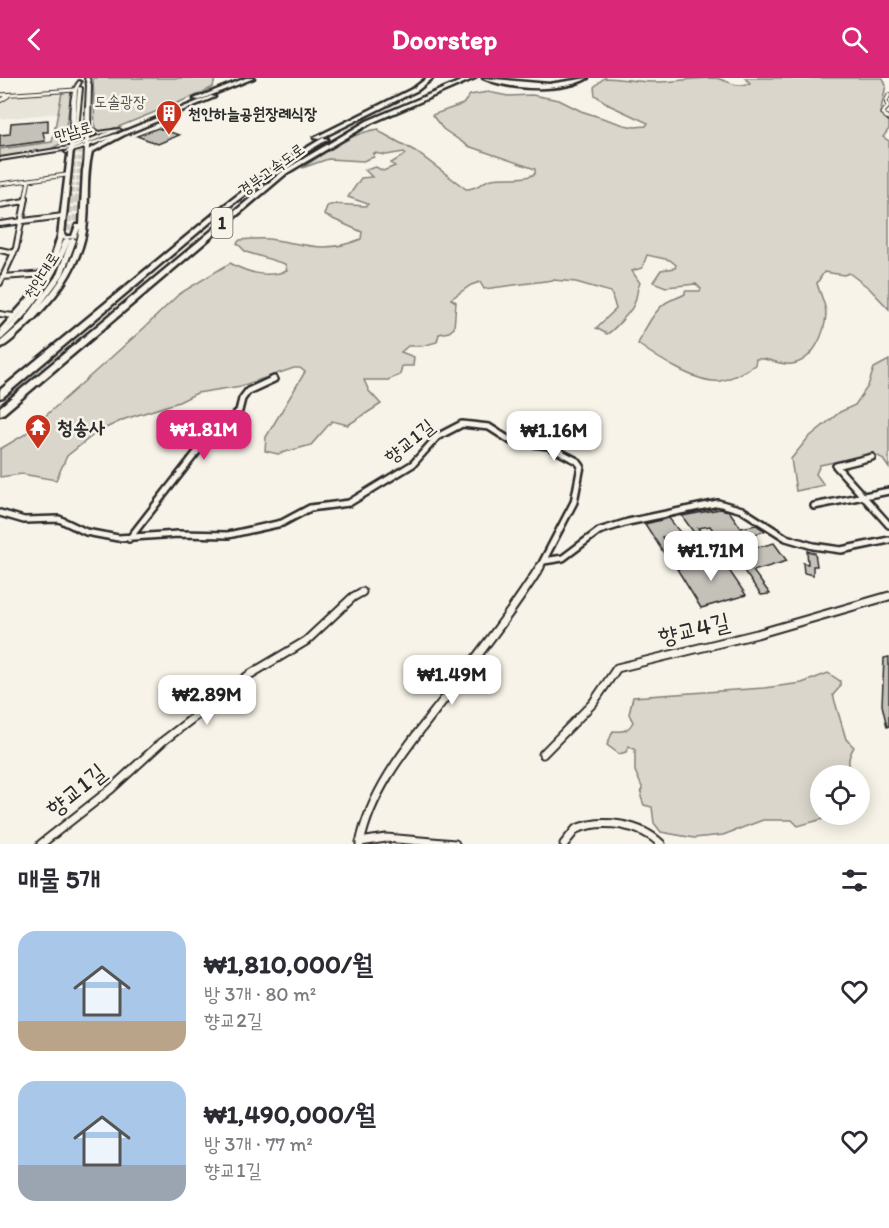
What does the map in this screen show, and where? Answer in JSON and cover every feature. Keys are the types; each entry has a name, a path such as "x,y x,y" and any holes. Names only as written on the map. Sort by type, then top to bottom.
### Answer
{"highway":[{"path":"197,99 237,78"},
{"path":"197,99 243,78"},
{"name":"만남로","path":"197,99 251,78"},
{"name":"만남로","path":"213,98 257,78"},
{"path":"213,98 262,78"},
{"path":"224,208 281,162 308,144 368,111 416,89 430,78"},
{"name":"경부고속도로","path":"0,395 224,208 274,170 359,119 458,78"},
{"name":"경부고속도로","path":"0,412 285,172 369,122 472,78"},
{"path":"433,93 479,78"},
{"path":"488,78 538,86 569,83 585,78"},
{"path":"494,78 541,84 580,78"}],"main road":[{"path":"82,128 89,85 87,78"},
{"path":"1,343 39,313 64,280 80,240 84,202 81,169 86,145 82,128 79,80"},
{"path":"0,333 13,316 30,300 54,258 61,235 75,90 79,80"},
{"name":"만남로","path":"0,160 86,145 213,98"},
{"name":"만남로","path":"121,132 197,99"},
{"path":"71,128 78,131 82,128 98,133 121,132"},
{"path":"66,175 81,169 92,150 121,132"},
{"path":"43,154 63,145 71,135"},
{"path":"43,154 70,158"},
{"path":"61,235 68,238 76,236 84,202"},
{"name":"천안대로","path":"1,343 25,322 53,286 65,265 70,240"}],"street":[{"path":"0,95 75,90"},
{"path":"889,95 886,101 888,107 882,113 889,119"},
{"path":"0,101 8,96"},
{"path":"0,184 66,175"},
{"path":"0,282 14,253 29,180"},
{"path":"0,205 24,201"},
{"path":"0,224 63,216"},
{"path":"0,250 14,253"},
{"path":"2,277 46,274"},
{"path":"0,314 13,316"},
{"path":"129,538 200,448 239,411 242,399 248,391 274,379"},
{"name":"향교1길","path":"0,513 24,520 59,519 94,534 129,538 178,534 228,535 282,523 310,508 349,503 413,464 437,437 457,426 468,424 489,427 512,441 548,446 571,456 580,464 580,479 571,511 544,561 517,604 410,743 379,792 364,824 360,843"},
{"path":"872,457 836,466 889,525"},
{"path":"814,506 889,491"},
{"path":"544,561 563,558 599,531 628,522 718,503 727,504 754,517 782,536 807,543 846,550 889,540"},
{"name":"향교1길","path":"41,844 111,789 163,741 211,707 249,675 306,641 353,597 362,592"},
{"name":"향교4길","path":"543,754 593,703 617,668 757,634 889,596"},
{"path":"564,844 576,830 599,825 629,826 645,831 662,844"},
{"path":"360,843 386,838 455,844"}],"shaded area":[{"path":"62,93 59,113 0,119 0,103 11,97"}],"green space":[{"name":"도솔광장","path":"93,78 215,79 213,87 204,92 111,130 100,132 95,128"},
{"path":"604,78 666,82 715,78 732,84 745,85 750,83 745,78 883,78 886,85 880,114 889,120 889,129 883,137 889,141 889,309 869,288 849,273 844,275 824,272 817,283 825,306 825,322 820,338 806,358 792,364 756,359 755,365 738,374 725,380 711,381 677,368 638,344 647,326 661,307 685,294 685,291 700,291 701,289 696,284 666,287 653,282 661,270 675,268 676,265 670,260 647,255 642,268 632,271 640,283 634,304 607,334 596,328 616,309 611,292 576,282 553,280 484,289 480,282 471,285 451,299 456,302 454,328 449,332 439,334 437,342 422,346 408,346 401,352 414,357 413,366 402,366 400,375 388,380 364,380 369,391 381,404 348,425 332,421 311,445 278,454 265,451 266,437 305,372 300,368 294,368 241,386 197,393 179,402 125,419 97,432 67,456 56,480 22,474 0,477 0,449 24,435 179,294 230,263 257,273 272,274 287,271 285,264 246,252 237,243 240,240 269,239 326,247 348,244 361,239 362,232 324,215 327,206 334,204 366,206 368,204 348,197 361,178 372,177 365,170 376,167 383,171 395,166 391,163 406,154 404,152 386,155 374,153 374,157 363,161 328,159 302,168 320,156 348,139 379,129 380,132 415,151 466,189 474,188 492,179 530,176 535,174 535,169 468,146 443,129 432,115 463,104 470,95 488,92 508,96 532,95 559,100 581,111 624,125 646,126 648,123 611,106 595,95 594,87"},
{"path":"71,91 62,143 47,151 0,157 0,149 52,142 62,93"},
{"path":"889,360 889,468 882,458 874,454 820,465 816,474 824,485 796,491 791,459 808,438 840,412 855,405 868,386 874,368"},
{"path":"828,673 840,681 840,687 833,695 846,739 854,747 850,754 850,765 810,765 810,823 798,826 792,820 763,820 723,835 694,838 661,832 654,823 652,807 644,805 641,797 642,787 635,771 635,750 629,746 626,752 619,754 607,745 613,731 625,730 633,722 629,714 633,697 764,688 802,683"}],"building":[{"path":"48,120 48,132 43,132 45,141 0,147 0,135 10,134 11,123"},
{"name":"천안하늘공원장례식장","path":"158,128 179,135 158,144 137,136"},
{"path":"720,509 729,511 741,528 756,525 765,531 723,544 710,526 698,528 711,547 685,554 673,535 662,537 674,556 667,558 645,524 669,518 685,539 697,537 682,516"},
{"path":"774,543 787,561 753,571 770,594 761,595 732,554"},
{"path":"807,551 815,553 817,566 813,566 813,575 804,573 803,563 808,564"},
{"path":"720,557 746,595 701,608 677,569"},
{"path":"889,657 889,726 887,727 882,705 884,658"}],"tunnel":[{"path":"77,200 82,127"},
{"path":"71,200 76,141"},
{"path":"67,240 71,198"},
{"path":"74,239 77,198"}],"place":[{"name":"천안하늘공원장례식장","path":"169,136"},
{"name":"청송사","path":"38,450"}]}
